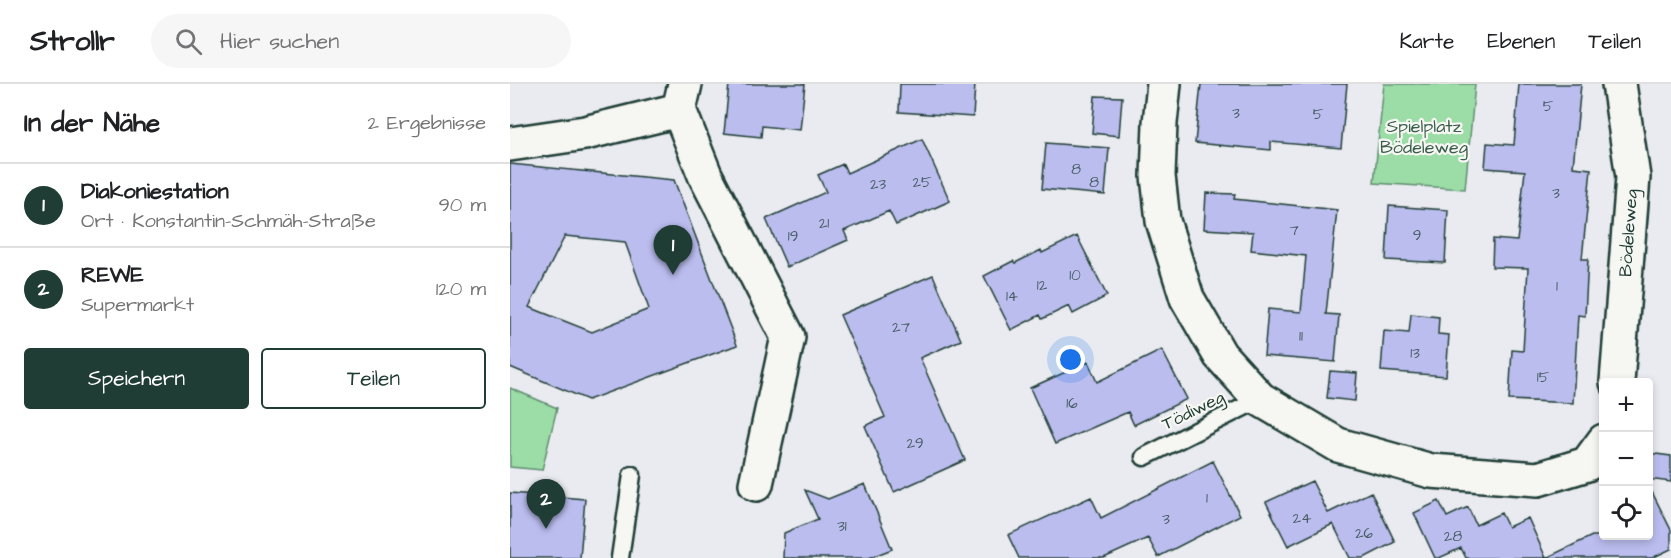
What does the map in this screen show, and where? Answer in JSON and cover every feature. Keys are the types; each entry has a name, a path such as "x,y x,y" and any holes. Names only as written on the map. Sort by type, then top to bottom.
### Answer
{"street":[{"path":"1164,84 1158,177 1163,221 1188,297 1220,355 1260,399 1338,445 1431,471 1538,479 1595,452"},
{"name":"Bödeleweg","path":"1617,378 1633,177 1619,84"},
{"path":"510,144 585,133 682,97 705,175 788,337 756,484"}],"lane":[{"name":"Tödiweg","path":"1144,457 1260,399"},
{"path":"620,558 632,475"}],"green space":[{"name":"Spielplatz Bödeleweg","path":"1384,84 1475,84 1465,189 1374,183"},
{"path":"510,388 557,408 542,470 510,467"}],"building":[{"path":"729,84 805,84 800,130 762,126 761,137 724,133"},
{"path":"900,84 975,84 973,117 899,112"},
{"path":"1201,84 1347,84 1341,148 1271,142 1271,150 1195,143"},
{"path":"1519,84 1581,84 1573,167 1591,169 1582,259 1588,259 1585,316 1578,315 1573,403 1509,400 1512,350 1523,351 1528,268 1492,267 1493,239 1517,241 1525,171 1485,168 1487,143 1514,145"},
{"path":"1095,96 1122,97 1119,136 1092,133"},
{"path":"922,139 950,201 896,225 889,211 844,231 848,240 787,267 766,219 826,192 818,175 843,164 847,173"},
{"path":"1046,143 1109,148 1105,195 1042,189"},
{"path":"510,164 674,180 737,345 588,400 510,367","holes":["565,236 625,242 649,309 592,332 529,307"]},
{"path":"1206,193 1235,194 1234,199 1337,210 1326,314 1339,315 1335,362 1264,356 1268,309 1301,312 1306,256 1251,250 1253,232 1204,229"},
{"path":"1389,206 1448,210 1445,263 1386,260"},
{"path":"1077,236 1107,296 1073,314 1069,306 1042,319 1040,315 1011,330 984,276 1013,261 1015,263 1041,250 1042,253"},
{"path":"933,275 961,340 920,358 965,460 894,492 865,426 885,417 840,315"},
{"path":"1411,314 1439,317 1438,334 1449,335 1446,376 1381,371 1384,331 1409,333"},
{"path":"1162,350 1187,399 1134,425 1128,412 1055,444 1030,388 1088,362 1097,382"},
{"path":"1330,371 1357,373 1355,401 1327,398"},
{"path":"1653,454 1671,456 1671,482 1653,480"},
{"path":"1213,461 1240,515 1158,557 1148,538 1104,558 1019,558 1008,535 1091,497 1101,518"},
{"path":"1312,481 1328,513 1371,492 1395,542 1364,558 1350,558 1333,524 1288,546 1266,502"},
{"path":"865,484 892,549 869,558 783,558 784,533 818,519 805,490 828,499"},
{"path":"510,493 585,499 580,558 510,558"},
{"path":"1653,494 1671,530 1671,549 1652,558 1546,558 1592,536 1599,536 1599,540 1653,540"},
{"path":"1439,501 1447,517 1468,507 1476,525 1501,513 1508,527 1528,518 1546,558 1466,558 1461,548 1435,558 1414,513"}],"place":[{"name":"Diakoniestation","path":"673,275"},
{"name":"REWE","path":"546,529"}]}
